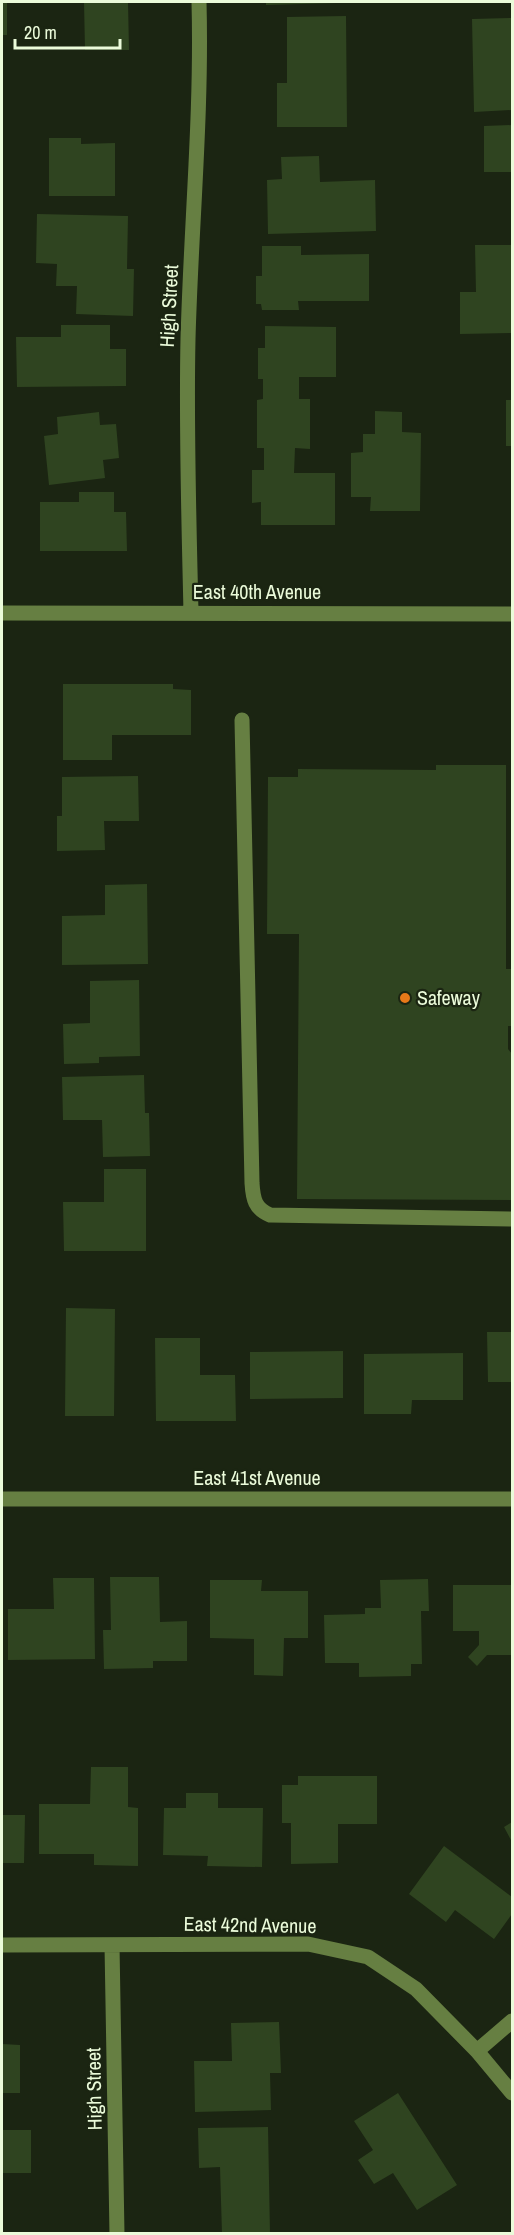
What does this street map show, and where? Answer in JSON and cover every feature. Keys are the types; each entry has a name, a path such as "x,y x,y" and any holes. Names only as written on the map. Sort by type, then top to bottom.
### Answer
{"street":[{"name":"High Street","path":"191,613 187,402 198,147 199,2"},
{"name":"East 40th Avenue","path":"2,613 513,614"},
{"path":"242,720 252,1183 255,1204 261,1212 270,1215 513,1219"},
{"name":"East 41st Avenue","path":"2,1499 513,1499"},
{"name":"East 42nd Avenue","path":"2,1945 308,1944 368,1957 416,1989 477,2051 513,2093"},
{"name":"High Street","path":"112,1945 117,2234"},
{"path":"477,2051 513,2021"}],"building":[{"path":"2,2 7,2 7,35 2,35"},
{"path":"84,2 128,2 129,50 85,50"},
{"path":"266,2 337,2 337,3 266,5"},
{"path":"346,16 347,127 277,127 277,83 287,83 287,17"},
{"path":"512,18 512,110 474,112 472,19"},
{"path":"512,125 512,172 484,172 484,126"},
{"path":"49,138 81,138 81,144 115,143 115,196 49,196"},
{"path":"319,156 320,182 375,180 376,231 268,234 267,180 282,179 281,157"},
{"path":"37,214 128,216 127,269 134,269 133,316 76,314 77,286 56,286 57,264 36,263"},
{"path":"475,245 512,245 512,333 460,334 460,292 476,292"},
{"path":"262,246 301,246 301,255 369,254 369,301 298,301 299,310 262,310 261,304 256,304 256,276 262,276"},
{"path":"61,325 110,325 110,349 126,349 126,386 17,387 16,337 61,337"},
{"path":"265,326 336,327 336,377 299,377 299,399 310,399 310,449 295,448 294,473 335,473 335,525 261,525 261,502 252,503 252,470 264,470 264,448 257,448 257,400 263,399 263,379 258,379 258,348 265,348"},
{"path":"506,400 512,400 512,446 506,446"},
{"path":"375,411 402,412 402,432 421,433 420,511 370,511 371,497 351,497 351,453 363,452 363,434 375,434"},
{"path":"99,412 100,425 116,424 119,458 103,460 105,478 49,485 44,436 58,434 57,417"},
{"path":"79,492 114,492 114,512 126,512 127,551 40,551 40,502 79,502"},
{"path":"63,684 173,684 173,689 191,690 191,735 112,735 112,760 63,760"},
{"name":"Safeway","path":"436,765 506,765 506,969 512,969 512,1026 508,1026 508,1049 512,1054 512,1200 297,1199 299,934 267,934 268,777 298,777 298,769 436,770"},
{"path":"138,776 139,821 104,821 105,850 57,851 57,816 62,816 62,777"},
{"path":"147,884 148,964 62,965 62,916 105,915 105,885"},
{"path":"139,980 140,1056 99,1057 99,1063 64,1064 63,1024 90,1023 90,981"},
{"path":"144,1075 145,1113 149,1113 150,1156 103,1157 102,1120 63,1120 62,1077"},
{"path":"104,1169 146,1169 146,1251 64,1251 63,1202 104,1202"},
{"path":"66,1308 115,1309 114,1416 65,1416"},
{"path":"487,1332 512,1332 512,1382 488,1382"},
{"path":"155,1338 200,1338 200,1375 235,1375 236,1421 156,1421"},
{"path":"343,1351 343,1398 250,1399 250,1352"},
{"path":"463,1353 463,1400 412,1400 411,1414 364,1414 364,1354"},
{"path":"110,1577 159,1577 160,1622 187,1621 187,1661 153,1661 153,1668 104,1669 103,1630 111,1630"},
{"path":"53,1578 94,1578 95,1659 8,1660 8,1609 54,1609"},
{"path":"428,1579 429,1611 421,1611 422,1664 411,1664 411,1676 359,1677 359,1663 325,1663 324,1615 365,1614 365,1608 381,1608 380,1580"},
{"path":"210,1580 262,1580 261,1591 308,1591 308,1638 284,1638 283,1676 254,1675 254,1639 210,1638"},
{"path":"453,1585 512,1585 512,1655 487,1655 477,1666 468,1657 479,1645 479,1631 453,1631"},
{"path":"91,1767 128,1767 128,1807 138,1808 138,1866 94,1865 94,1854 39,1854 39,1804 90,1804"},
{"path":"298,1776 377,1776 377,1824 338,1824 338,1863 291,1864 291,1823 282,1823 282,1785 298,1785"},
{"path":"186,1793 218,1793 218,1808 263,1808 262,1867 207,1866 208,1856 163,1855 164,1808 186,1808"},
{"path":"2,1815 25,1815 24,1863 2,1863"},
{"path":"512,1822 512,1842 504,1827"},
{"path":"444,1846 512,1897 512,1914 494,1939 455,1910 446,1922 409,1894"},
{"path":"279,2022 281,2073 270,2073 271,2110 195,2112 194,2061 232,2061 231,2023"},
{"path":"2,2044 20,2045 20,2093 2,2093"},
{"path":"398,2093 457,2185 417,2210 393,2173 374,2184 358,2160 373,2150 354,2121"},
{"path":"268,2127 270,2234 222,2234 220,2167 199,2168 198,2128"},
{"path":"2,2130 31,2130 31,2173 2,2173"}],"place":[{"name":"Safeway","path":"405,998"}]}
